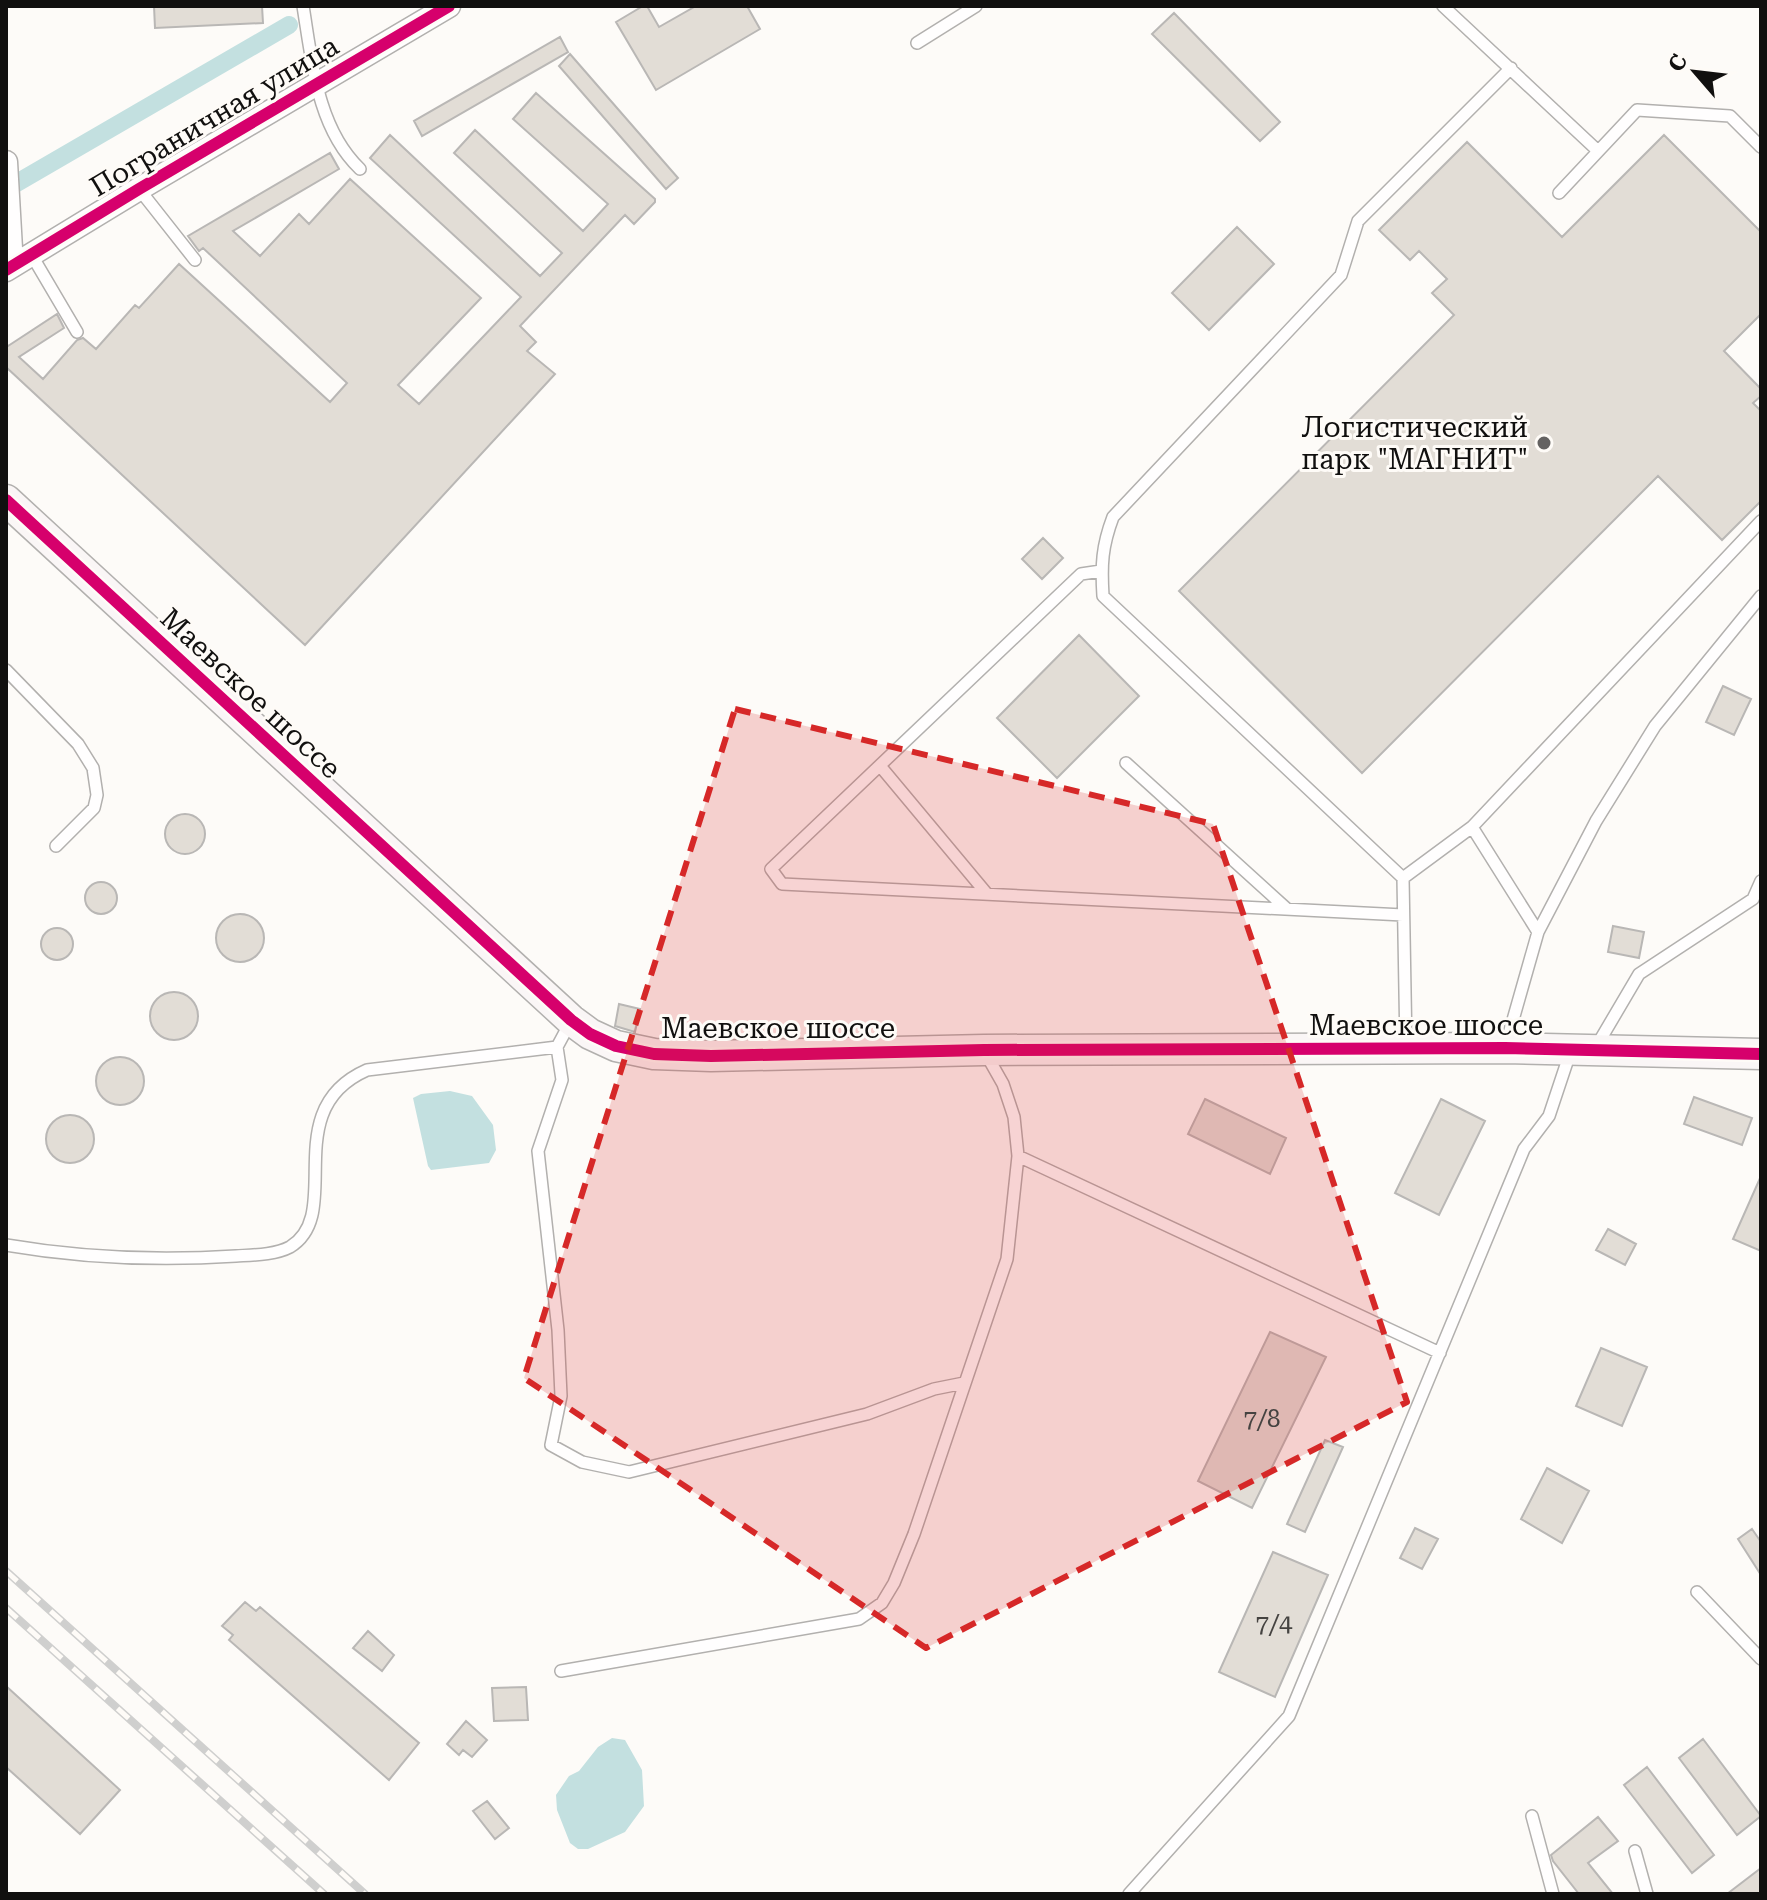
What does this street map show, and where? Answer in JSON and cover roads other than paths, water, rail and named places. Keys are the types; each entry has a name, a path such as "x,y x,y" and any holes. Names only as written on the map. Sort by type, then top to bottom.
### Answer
{"street":[{"name":"Пограничная улица","path":"16,264 449,6"},
{"path":"6,162 16,264"},
{"name":"Маевское шоссе","path":"6,500 571,1020 590,1034 616,1046 654,1054 711,1056 984,1050 1505,1048 1761,1054"}],"lane":[{"path":"303,6 315,84 343,153 360,169"},
{"path":"917,43 976,6"},
{"path":"1443,6 1598,151"},
{"path":"1406,1049 1403,878 1103,596 1103,542 1113,517 1341,275 1358,221 1511,68"},
{"path":"1559,193 1637,110 1730,116 1761,147"},
{"path":"139,189 195,260"},
{"path":"16,264 77,332"},
{"path":"6,517 39,530"},
{"path":"1403,878 1472,827 1761,521"},
{"path":"1101,571 1081,574 771,869 782,884 1403,915"},
{"path":"1505,1048 1538,932 1596,821 1655,726 1761,596"},
{"path":"6,670 78,744 93,768 97,795 94,808 56,846"},
{"path":"1126,763 1287,909"},
{"path":"881,767 987,894"},
{"path":"1472,827 1538,932"},
{"path":"1129,1894 1289,1716 1524,1149 1549,1116 1583,1050 1639,974 1753,899 1761,881"},
{"path":"571,1020 557,1047 562,1080 538,1151 558,1330 561,1396 551,1445 582,1462 629,1472 867,1414 934,1389 964,1383"},
{"path":"6,1245 85,1255 197,1259 254,1255 291,1246 312,1219 315,1145 321,1114 333,1092 350,1078 367,1070 557,1047"},
{"path":"561,1671 859,1619 882,1603 894,1583 914,1534 1007,1259 1018,1156 1014,1117 1003,1084 984,1050"},
{"path":"1018,1156 1440,1353"},
{"path":"1697,1592 1761,1659"},
{"path":"1532,1816 1553,1894"},
{"path":"1635,1851 1647,1894"}],"water":[{"path":"450,1091 472,1096 493,1125 496,1150 489,1163 431,1170 428,1166 413,1098 421,1094"},
{"path":"612,1738 625,1740 642,1770 644,1806 625,1832 588,1849 578,1849 570,1843 557,1810 556,1795 569,1776 579,1771 598,1747"}],"waterway":[{"path":"15,184 289,25"}],"railway":[{"path":"6,1571 365,1894"},
{"path":"6,1608 324,1894"}],"place":[{"name":"Логистический парк \"МАГНИТ\"","path":"1544,443"}]}
